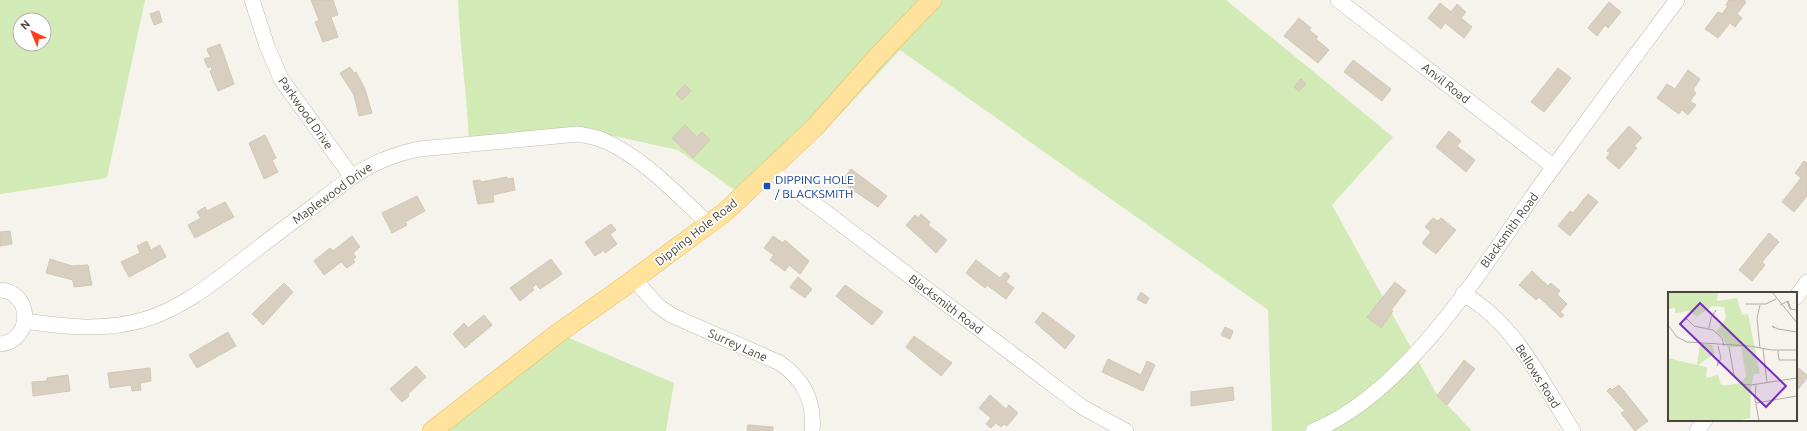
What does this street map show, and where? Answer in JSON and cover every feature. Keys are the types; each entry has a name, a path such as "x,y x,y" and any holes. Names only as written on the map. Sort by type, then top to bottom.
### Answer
{"main road":[{"name":"Dipping Hole Road","path":"432,431 557,334 725,212 815,127 876,57 932,0"}],"street":[{"name":"Parkwood Drive","path":"252,0 266,46 281,79 352,177"},
{"name":"Anvil Road","path":"1338,0 1554,167"},
{"name":"Blacksmith Road","path":"1313,431 1334,423 1372,397 1414,357 1463,294 1677,0"},
{"name":"Maplewood Drive","path":"25,321 60,326 101,326 142,320 166,312 211,284 352,177 378,160 419,149 578,134 603,140 626,151 643,164 708,223"},
{"name":"Blacksmith Road","path":"770,170 1082,407 1126,431"},
{"name":"Surrey Lane","path":"634,279 657,305 671,315 780,363 791,371 806,390 811,403 812,431"},
{"path":"1797,296 1807,282"},
{"path":"0,290 9,292 19,298 24,309 25,321 18,336 8,342 0,344"},
{"name":"Bellows Road","path":"1463,294 1494,316 1513,337 1534,365 1573,431"},
{"path":"1697,431 1704,421"}],"green space":[{"path":"0,0 145,0 107,178 0,194"},
{"path":"458,0 1226,0 1393,137 1332,205 1436,393 1472,431 1272,431 1268,310 900,50 835,120 743,196 678,150 600,133 469,142"},
{"path":"562,335 674,383 666,431 426,431"}],"building":[{"path":"311,0 333,0 338,15 331,17 338,37 323,42 315,22 319,20"},
{"path":"1729,0 1744,0 1746,2 1737,14 1742,18 1735,27 1730,23 1718,38 1705,29 1718,12 1722,14 1728,6 1726,5"},
{"path":"1609,2 1621,12 1608,28 1605,25 1597,36 1588,28"},
{"path":"1440,3 1451,12 1457,4 1466,12 1461,18 1472,27 1464,38 1445,23 1441,29 1428,18"},
{"path":"159,11 162,22 154,25 150,14"},
{"path":"1299,18 1311,28 1309,30 1318,37 1316,39 1329,50 1318,63 1284,36"},
{"path":"220,44 234,84 218,91 210,71 212,70 211,66 208,68 204,59 210,57 207,49"},
{"path":"1353,60 1391,89 1382,101 1344,72"},
{"path":"350,67 354,73 356,72 365,89 372,113 359,116 354,95 340,73"},
{"path":"1558,68 1571,78 1544,112 1531,102"},
{"path":"1688,70 1700,79 1693,90 1696,93 1690,101 1696,105 1688,115 1682,110 1679,114 1657,98 1667,84 1675,89"},
{"path":"1301,79 1306,84 1299,91 1294,87"},
{"path":"685,85 691,91 682,100 676,94"},
{"path":"685,125 697,137 702,132 710,140 693,158 672,138"},
{"path":"1629,126 1642,138 1634,146 1637,148 1619,169 1606,158 1610,153 1607,151"},
{"path":"1449,131 1461,141 1457,146 1475,160 1466,172 1436,147"},
{"path":"265,135 276,158 272,160 278,172 264,179 249,143"},
{"path":"1804,161 1807,163 1807,196 1794,212 1782,202 1801,178 1795,173"},
{"path":"851,169 887,196 878,207 841,182"},
{"path":"507,177 507,179 513,178 515,190 493,195 494,202 478,204 473,181 480,180 481,182"},
{"path":"1588,194 1598,202 1570,236 1558,226 1570,211 1573,213"},
{"path":"417,196 425,211 405,222 407,225 392,233 382,213"},
{"path":"225,202 234,217 195,238 188,225 201,218 197,212 205,207 207,211"},
{"path":"921,214 930,222 928,225 947,240 936,253 906,225 915,215 918,218"},
{"path":"1433,218 1438,221 1441,218 1456,230 1436,254 1422,243 1431,232 1425,227"},
{"path":"611,224 616,230 610,234 617,244 605,253 604,250 595,256 585,242"},
{"path":"10,231 12,244 0,246 0,232"},
{"path":"1769,233 1779,242 1762,262 1765,265 1752,281 1739,270"},
{"path":"352,236 360,247 353,253 356,257 353,260 355,262 347,268 341,262 324,275 314,261 330,248 333,251"},
{"path":"773,236 783,243 785,240 809,261 800,274 789,265 785,271 770,260 774,255 764,248"},
{"path":"147,241 151,250 160,245 166,257 129,277 121,262 140,253 137,246"},
{"path":"50,259 72,266 88,265 92,285 74,287 73,280 46,273"},
{"path":"551,259 562,274 540,289 536,284 532,288 534,290 520,301 510,288"},
{"path":"976,260 1000,278 1005,272 1010,276 1006,282 1014,288 1006,299 987,285 985,288 966,273"},
{"path":"1532,271 1548,286 1551,283 1560,291 1557,294 1567,304 1560,312 1564,315 1561,318 1539,297 1536,300 1519,285"},
{"path":"798,277 812,289 805,298 790,287"},
{"path":"1395,282 1406,291 1391,310 1393,311 1381,328 1367,317"},
{"path":"284,283 293,292 263,325 252,314"},
{"path":"845,285 883,312 872,325 836,296"},
{"path":"1141,292 1149,298 1146,304 1137,299"},
{"path":"1043,312 1075,336 1065,349 1035,322"},
{"path":"484,315 492,325 465,348 453,334 464,323 468,328"},
{"path":"1225,327 1233,331 1230,339 1221,335"},
{"path":"228,332 236,346 197,368 189,355"},
{"path":"914,336 952,363 941,376 906,347"},
{"path":"1108,359 1141,375 1147,361 1155,365 1143,391 1102,372"},
{"path":"1464,360 1475,369 1447,405 1437,396"},
{"path":"416,366 426,377 408,394 409,396 402,402 390,389"},
{"path":"1797,367 1807,375 1807,378 1797,391"},
{"path":"150,368 151,381 140,383 141,390 132,391 131,385 110,388 108,373"},
{"path":"68,375 70,391 33,396 32,382 47,381 47,378"},
{"path":"1619,385 1648,421 1635,431 1621,413 1625,411 1607,391 1610,388 1612,390"},
{"path":"1233,387 1234,400 1191,406 1191,392"},
{"path":"990,395 1006,409 1009,405 1018,413 1007,426 1004,424 1001,427 996,423 991,428 986,424 991,418 979,408"},
{"path":"748,425 773,427 773,431 747,431"}],"place":[{"name":"DIPPING HOLE / BLACKSMITH","path":"767,186"}]}
